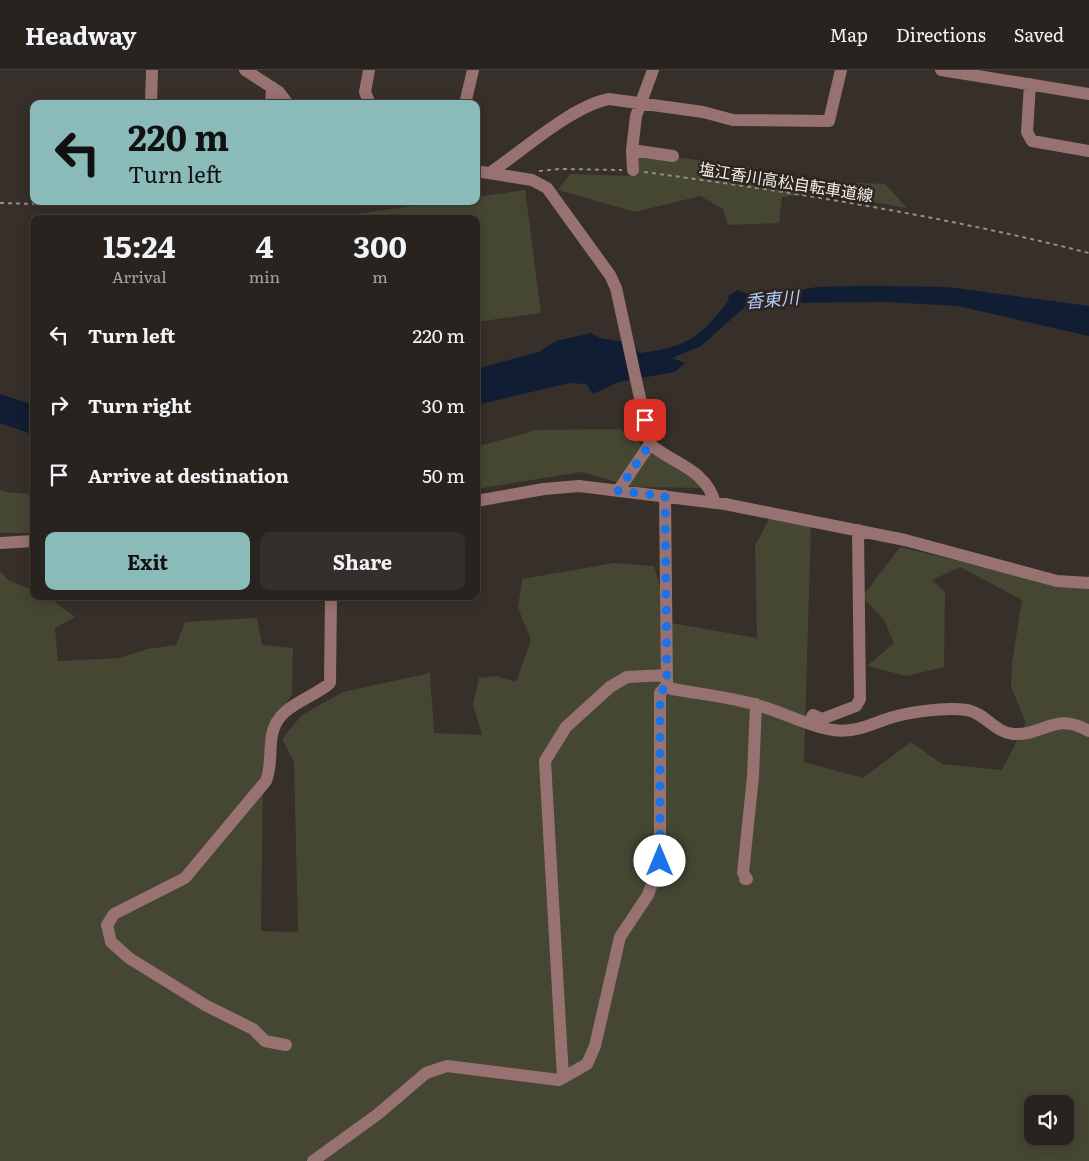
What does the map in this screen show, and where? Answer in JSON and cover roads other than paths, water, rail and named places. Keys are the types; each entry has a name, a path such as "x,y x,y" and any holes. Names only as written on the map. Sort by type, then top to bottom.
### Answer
{"street":[{"path":"151,100 152,70"},
{"path":"246,70 272,87 284,100"},
{"path":"368,100 365,92 369,70"},
{"path":"466,100 473,70"},
{"path":"633,170 632,150 636,116 653,70"},
{"path":"490,173 579,110 599,101 609,99 703,112 733,120 829,120 841,70"},
{"path":"941,70 1089,94"},
{"path":"1030,84 1027,132 1032,141 1089,151"},
{"path":"271,100 272,87"},
{"path":"632,150 673,156"},
{"path":"480,171 532,180 547,188 610,275 620,305 650,444 696,473 712,492 715,503"},
{"path":"618,491 650,444"},
{"path":"480,500 544,489 579,486 665,496 715,503 858,530 905,540 1057,581 1089,583"},
{"path":"665,496 667,680 672,689 756,704 832,730 863,729 885,720 928,711 967,710 978,714 1003,732 1014,734 1060,722 1075,723 1089,731"},
{"path":"810,722 813,715 822,718 856,706 860,700 858,530"},
{"path":"0,543 30,541"},
{"path":"286,1045 265,1041 252,1029 205,1005 129,958 111,942 107,925 114,914 185,878 266,781 271,770 272,734 277,721 289,709 330,683 331,600"},
{"path":"563,1078 544,761 566,727 610,687 627,676 667,680"},
{"path":"313,1161 378,1114 426,1074 447,1066 559,1080 587,1064 595,1046 620,937 648,895 660,861 660,693 667,680"},
{"path":"745,879 747,879 743,873 753,776 756,704"}],"water":[{"name":"香東川","path":"818,287 948,287 1089,306 1089,336 958,306 887,302 749,303 701,346 672,358 685,363 675,372 618,382 593,394 586,384 569,383 480,404 480,368 539,352 556,341 591,333 600,338 625,342 640,353 656,351 681,344 700,332 719,313 729,300 728,296 738,290 756,295 766,295"},
{"path":"0,394 30,404 30,434 0,423"}]}
